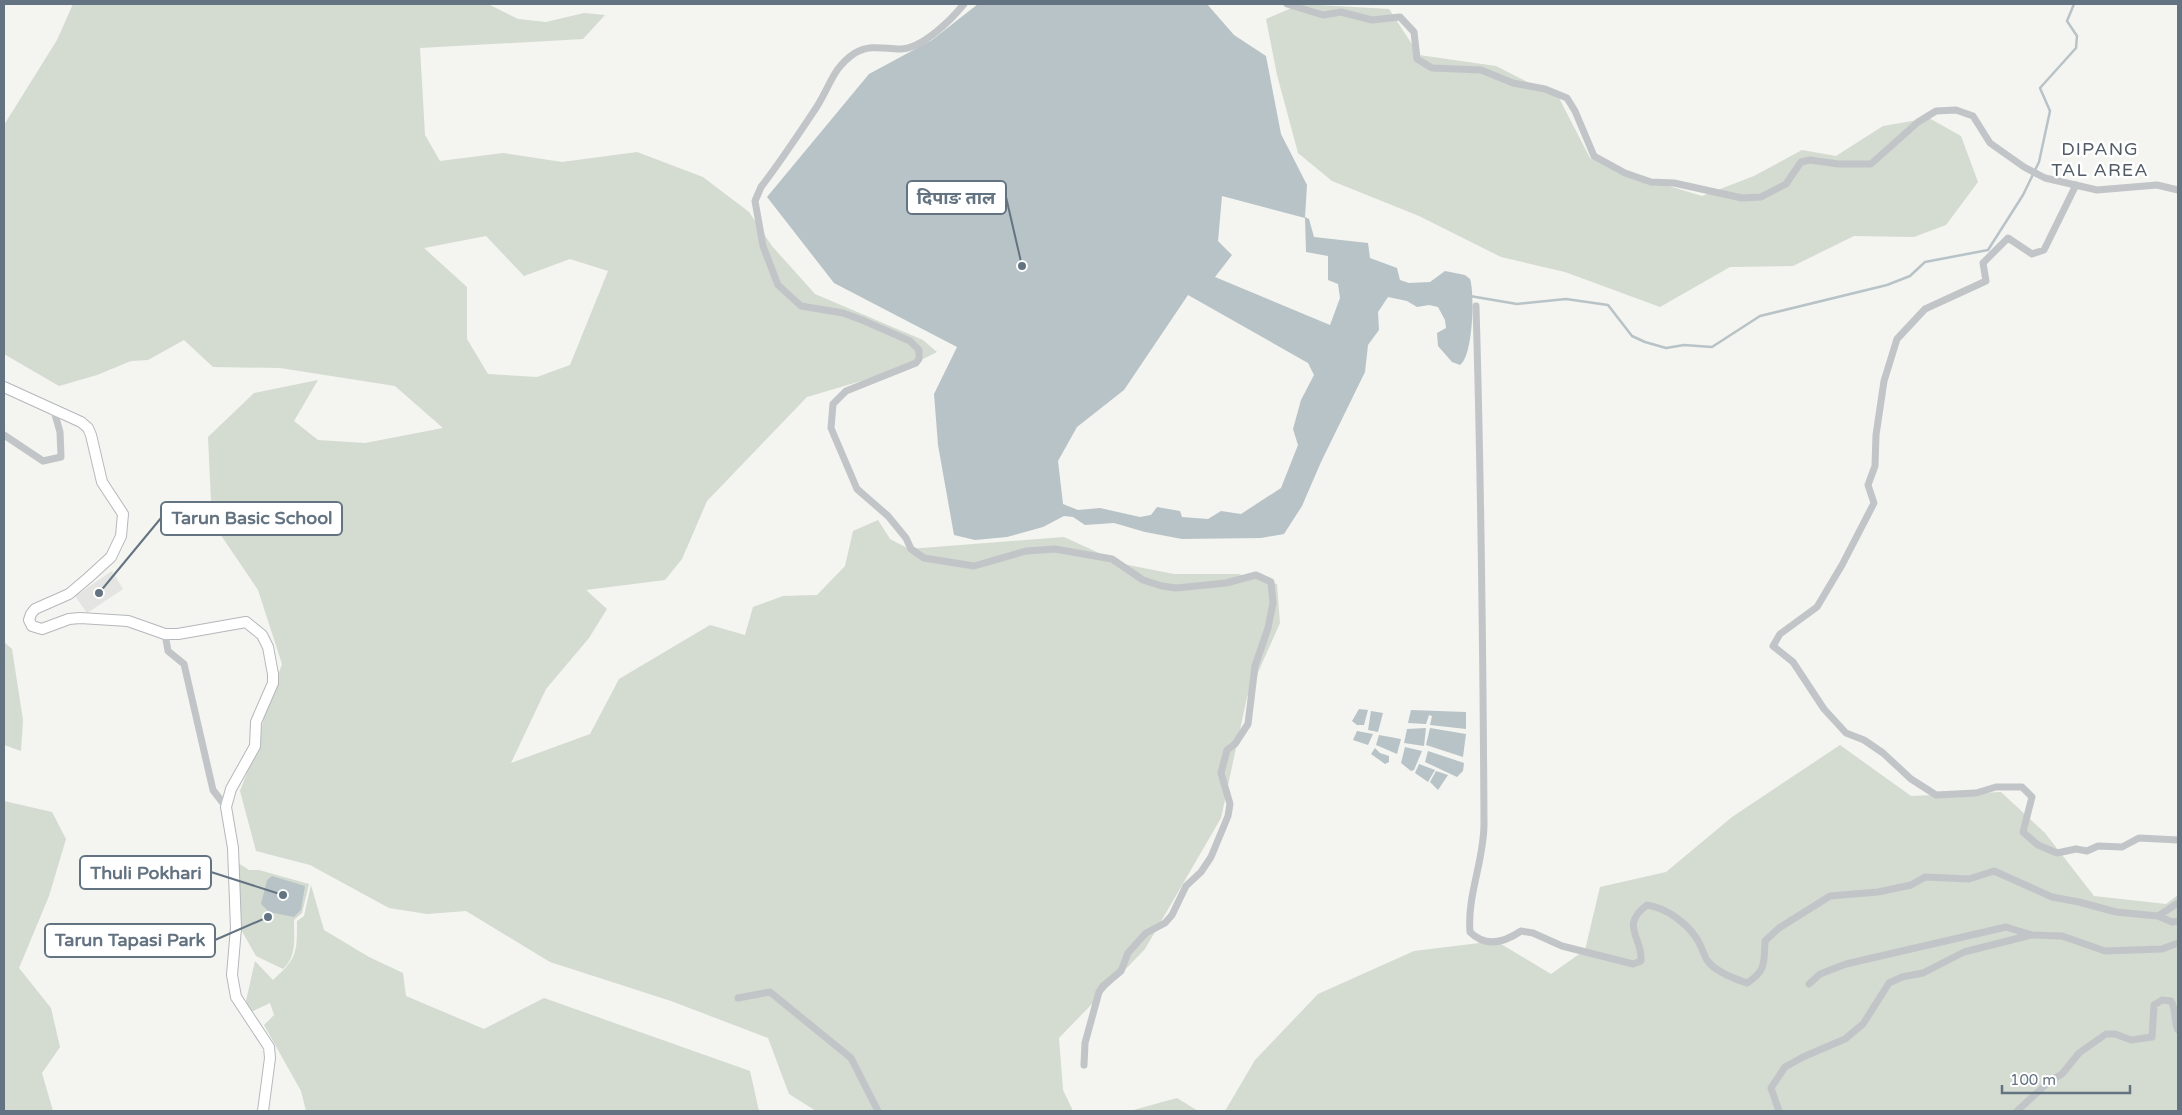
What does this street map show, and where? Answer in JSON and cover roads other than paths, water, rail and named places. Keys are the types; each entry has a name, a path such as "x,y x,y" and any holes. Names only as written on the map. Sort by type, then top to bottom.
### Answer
{"main road":[{"path":"4,387 81,422 88,428 99,475 123,514 121,536 111,557 69,594 36,608 29,620 32,626 42,629 69,619 80,618 128,621 166,634 215,629 238,621 246,622 262,635 268,647 273,683 256,722 254,746 231,789 226,806 233,848 236,928 232,975 233,988 236,997 270,1047 263,1111"}],"street":[{"path":"964,4 937,31 911,47 900,49 872,47 854,54 842,64 827,85 817,107 761,187 755,201 763,246 778,285 791,298 801,306 843,313 862,320 910,341 919,350 919,359 916,363 846,391 833,404 831,428 851,480 857,489 888,516 906,538 911,549 924,558 974,566 1021,552 1055,549 1112,559 1143,580 1176,588 1226,583 1250,576 1261,576 1271,582 1274,594 1268,628 1253,676 1248,724 1225,756 1221,773 1230,804 1228,816 1215,849 1206,865 1186,886 1172,915 1165,923 1146,933 1128,954 1121,971 1103,986 1099,992 1085,1043 1084,1065"},
{"path":"1287,4 1323,15 1341,12 1372,20 1400,17 1414,32 1417,59 1432,68 1481,70 1513,83 1545,89 1567,98 1575,111 1594,156 1625,173 1651,182 1674,183 1742,198 1761,197 1786,184 1801,162 1810,160 1838,164 1871,164 1918,122 1936,111 1956,110 1973,116 1990,143 2024,167 2045,178 2097,190 2157,185 2178,190"},
{"path":"2076,185 2044,250 2032,254 2008,238 1983,263 1986,281 1925,309 1897,339 1884,381 1876,435 1875,466 1868,485 1874,503 1842,566 1817,607 1780,634 1773,646 1793,662 1824,709 1846,733 1864,740 1883,753 1911,779 1936,795 1976,793 1996,787 2022,787 2032,797 2023,832 2038,845 2057,853 2076,849 2087,851 2098,846 2122,847 2139,838 2178,840"},
{"path":"1476,306 1481,474 1484,845 1469,918 1470,932 1477,940 1494,943 1507,941 1521,931 1533,933 1562,946 1632,964 1641,962 1642,954 1634,937 1633,922 1638,911 1647,905 1661,907 1689,929 1698,939 1707,961 1733,978 1747,983 1759,976 1764,963 1765,941 1779,928 1830,896 1878,892 1911,885 1925,877 1969,879 1994,871 2052,897 2080,902 2116,912 2158,916 2172,922 2178,921"},
{"path":"4,435 31,455 43,461 61,457 60,432 54,411"},
{"path":"166,634 168,651 184,664 214,790 226,806"},
{"path":"2158,916 2178,903"},
{"path":"1809,984 1820,974 1846,964 2006,927 2032,935 2062,936 2105,951 2162,950 2178,943"},
{"path":"1779,1111 1771,1088 1785,1067 1803,1057 1845,1040 1863,1024 1889,983 1902,977 1923,973 1964,952 2032,935"},
{"path":"738,998 770,992 851,1058 878,1111"},
{"path":"2017,1111 2050,1081 2062,1074 2079,1054 2106,1034 2131,1040 2152,1037 2154,1006 2162,1000 2171,1001 2176,1009 2175,1023 2178,1030"}],"waterway":[{"path":"1470,296 1517,304 1566,299 1608,305 1632,336 1645,342 1666,348 1684,345 1712,347 1760,316 1887,285 1910,276 1925,262 1988,250 2023,195 2039,162 2050,111 2040,88 2076,48 2077,36 2067,21 2074,4"}],"place":[{"name":"दिपाङ ताल","path":"1022,266"},
{"name":"Tarun Basic School","path":"99,593"},
{"name":"Thuli Pokhari","path":"283,895"},
{"name":"Tarun Tapasi Park","path":"268,917"}],"district":[{"name":"DIPANG TAL AREA","path":"2100,159"}]}
